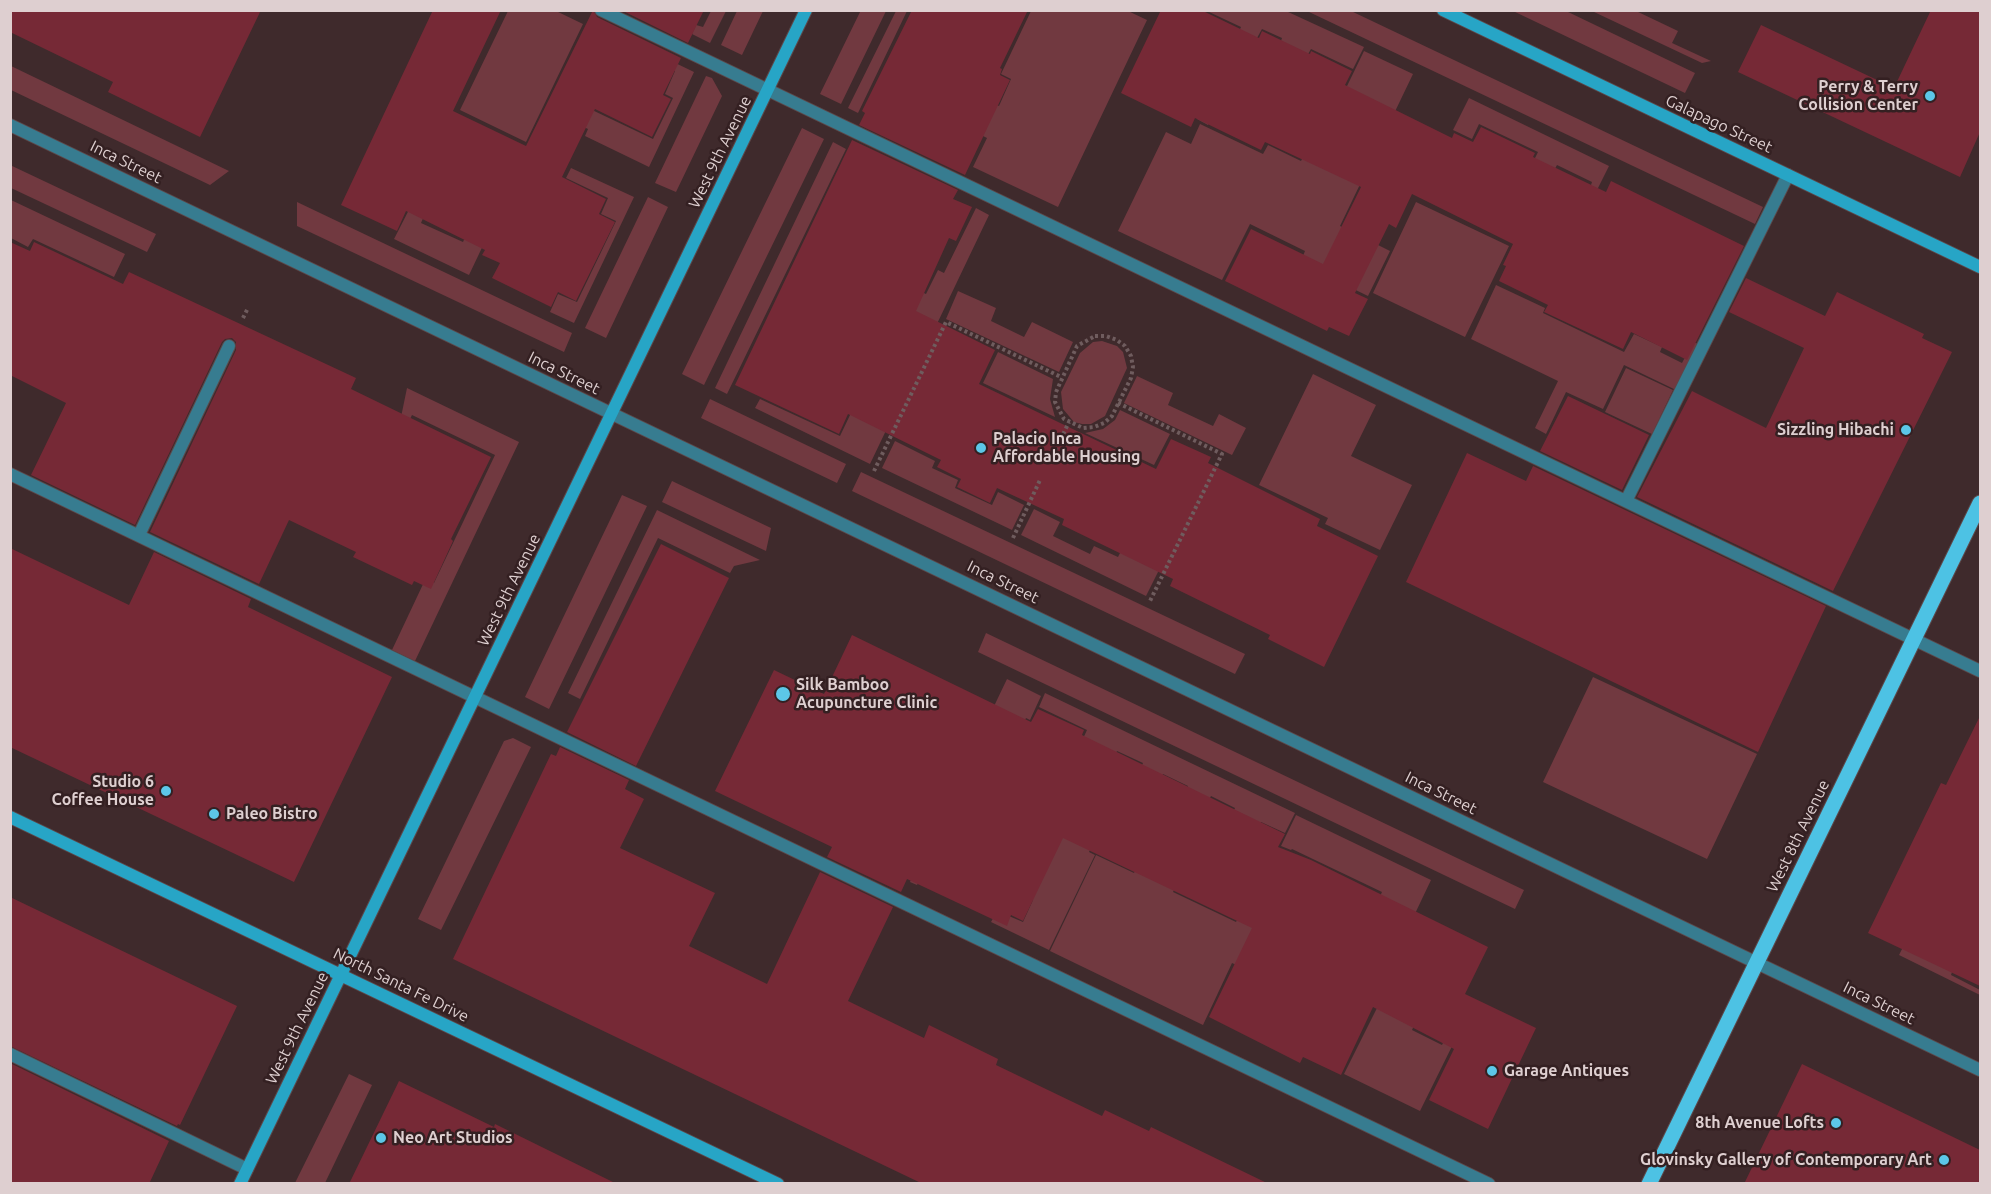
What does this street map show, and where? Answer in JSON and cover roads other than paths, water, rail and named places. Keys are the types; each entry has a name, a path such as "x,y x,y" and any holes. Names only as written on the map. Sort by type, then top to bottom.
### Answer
{"main road":[{"name":"West 8th Avenue","path":"1649,1184 1980,503"}],"street":[{"path":"601,10 1980,671"},
{"name":"West 9th Avenue","path":"240,1184 806,10"},
{"name":"Galapago Street","path":"1443,10 1980,267"},
{"name":"Inca Street","path":"10,125 1980,1070"},
{"path":"1626,501 1788,175"},
{"path":"140,535 229,346"},
{"path":"10,474 1489,1184"},
{"name":"North Santa Fe Drive","path":"10,817 778,1184"},
{"path":"10,1054 247,1169"}],"place":[{"name":"Perry & Terry Collision Center","path":"1930,96"},
{"name":"Sizzling Hibachi","path":"1906,430"},
{"name":"Palacio Inca Affordable Housing","path":"981,448"},
{"name":"Silk Bamboo Acupuncture Clinic","path":"783,694"},
{"name":"Studio 6 Coffee House","path":"166,791"},
{"name":"Paleo Bistro","path":"214,814"},
{"name":"Garage Antiques","path":"1492,1071"},
{"name":"8th Avenue Lofts","path":"1836,1123"},
{"name":"Neo Art Studios","path":"381,1138"},
{"name":"Glovinsky Gallery of Contemporary Art","path":"1944,1160"}]}
